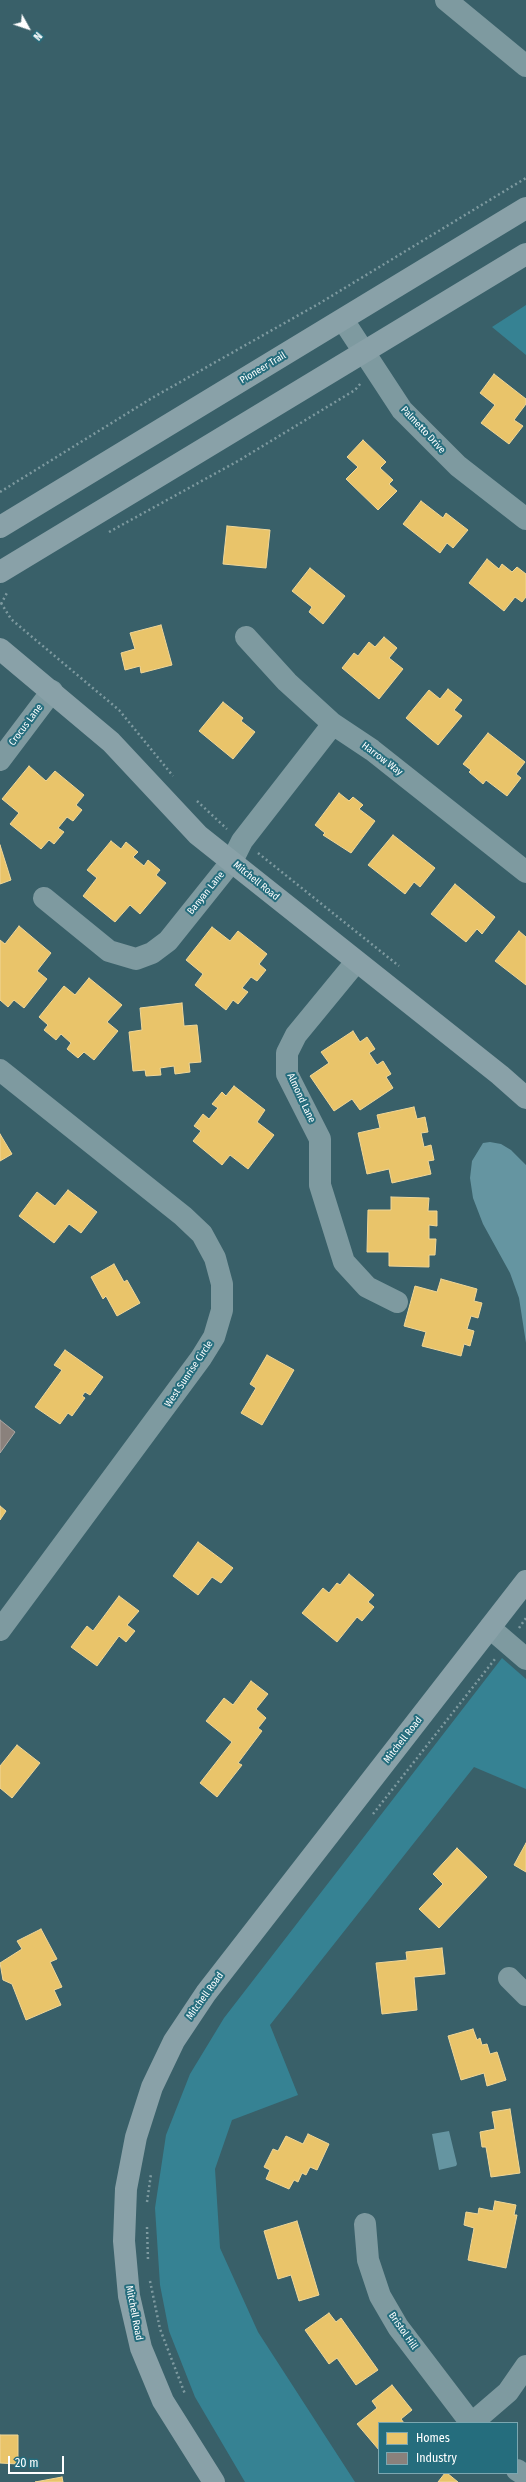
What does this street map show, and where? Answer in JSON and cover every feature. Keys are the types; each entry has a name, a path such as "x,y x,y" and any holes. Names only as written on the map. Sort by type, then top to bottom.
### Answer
{"main road":[{"name":"Pioneer Trail","path":"0,527 526,208"},
{"path":"5,581 370,360 526,254"},
{"name":"Mitchell Road","path":"0,649 52,691 111,742 198,835 500,1075 526,1098"},
{"name":"Mitchell Road","path":"214,2482 163,2401 141,2348 129,2296 124,2241 126,2189 136,2137 152,2087 174,2041 206,1993 526,1581"}],"street":[{"path":"446,0 526,66"},
{"name":"Palmetto Drive","path":"343,320 402,410 429,439 458,466 526,520"},
{"name":"Harrow Way","path":"246,637 286,682 333,724 372,750 526,872"},
{"name":"Crocus Lane","path":"0,760 52,691"},
{"name":"Banyan Lane","path":"44,898 109,951 136,960 152,953 168,941 232,861 242,841 333,724"},
{"name":"Almond Lane","path":"356,962 296,1036 287,1053 287,1074 320,1139 320,1185 344,1262 367,1287 397,1302"},
{"name":"West Sunrise Circle","path":"0,1070 183,1216 202,1234 215,1258 222,1284 222,1310 214,1337 201,1358 0,1630"},
{"path":"490,1628 526,1659"},
{"path":"509,1978 526,1995"},
{"name":"Bristol Hill","path":"365,2224 368,2260 380,2296 398,2327 471,2422"},
{"path":"473,2422 508,2392 526,2366"}],"path":[{"path":"0,492 152,398 320,303 526,178"},
{"path":"102,536 238,461 355,390 370,360"},
{"path":"0,604 5,581"},
{"path":"371,1817 526,1618"},
{"path":"147,2204 152,2167"},
{"path":"146,2220 148,2267"},
{"path":"148,2275 160,2329 187,2400"}],"shaded area":[{"path":"526,305 526,355 492,327"},
{"path":"490,1142 501,1144 511,1150 526,1165 526,1343 519,1298 510,1273 483,1224 473,1198 470,1178 472,1161 483,1143"},
{"path":"502,1658 526,1679 526,1789 474,1767 270,2025 298,2095 232,2120 215,2169 220,2248 258,2332 355,2482 245,2482 195,2397 169,2331 160,2285 155,2208 166,2135 190,2074 224,2018"},
{"path":"449,2131 457,2164 456,2166 439,2170 432,2134"}],"building: Homes":[{"path":"494,374 526,399 526,404 514,420 523,426 509,444 481,423 495,405 480,393"},
{"path":"363,440 386,462 380,468 393,480 389,484 397,491 378,510 346,479 358,467 347,457"},
{"path":"421,501 443,518 446,513 468,530 453,548 447,543 440,553 403,524"},
{"path":"227,526 270,530 266,568 223,564"},
{"path":"487,559 499,569 502,564 512,572 517,567 526,574 526,597 522,602 515,597 504,611 469,583"},
{"path":"310,568 345,596 323,624 309,612 312,607 292,591"},
{"path":"161,625 172,665 141,673 140,666 125,670 121,653 135,649 130,633"},
{"path":"384,637 397,648 389,658 403,669 379,699 342,668 354,653 358,656 369,642 375,647"},
{"path":"448,689 462,700 454,710 462,716 438,745 406,718 429,690 440,699"},
{"path":"223,702 243,718 241,721 255,732 233,759 199,731"},
{"path":"488,733 525,762 516,774 521,778 507,796 486,780 483,784 469,772 471,770 463,764"},
{"path":"29,766 46,781 55,771 84,795 76,805 82,810 73,821 67,817 58,828 64,832 54,844 49,840 41,849 10,824 19,813 2,799"},
{"path":"339,793 349,801 353,797 363,805 359,809 375,821 351,853 323,835 325,833 315,825"},
{"path":"393,835 435,868 420,887 414,882 405,894 368,865"},
{"path":"111,841 121,849 126,842 138,852 133,857 144,866 148,860 160,870 156,875 166,883 140,914 130,905 115,922 83,896 97,878 87,870"},
{"path":"0,845 11,880 0,884"},
{"path":"455,884 495,917 482,934 477,929 466,942 431,914"},
{"path":"19,926 51,953 37,971 47,979 24,1008 14,1000 8,1007 0,1000 0,940 5,944"},
{"path":"212,927 230,941 238,931 267,954 259,964 266,970 257,981 251,977 242,988 248,992 238,1004 233,1000 226,1010 195,985 203,974 186,960"},
{"path":"519,931 526,937 526,985 495,961"},
{"path":"89,978 122,1005 107,1022 118,1031 94,1060 84,1052 78,1058 67,1049 71,1043 61,1034 56,1040 44,1030 48,1025 39,1017 64,986 75,995"},
{"path":"182,1003 184,1026 197,1025 201,1062 189,1063 190,1072 175,1074 174,1066 160,1068 161,1075 146,1076 145,1070 133,1071 129,1032 142,1030 140,1008"},
{"path":"353,1031 360,1042 367,1037 375,1049 369,1053 377,1065 383,1061 391,1074 386,1077 393,1088 360,1110 352,1099 334,1111 310,1076 329,1063 321,1052"},
{"path":"234,1086 265,1110 257,1122 274,1135 248,1169 230,1155 222,1165 193,1141 201,1131 194,1126 203,1114 209,1119 218,1108 212,1104 222,1092 226,1096"},
{"path":"414,1107 417,1119 425,1117 428,1132 421,1133 424,1147 431,1145 434,1160 428,1161 431,1174 392,1183 389,1169 367,1174 358,1133 380,1128 377,1115"},
{"path":"0,1134 12,1154 0,1161"},
{"path":"68,1190 97,1212 81,1233 69,1224 54,1243 19,1216 37,1192 55,1206"},
{"path":"391,1197 429,1198 428,1211 437,1211 437,1226 429,1225 429,1239 436,1239 435,1255 429,1255 429,1267 389,1266 389,1252 367,1252 368,1210 391,1210"},
{"path":"114,1264 124,1282 127,1280 140,1303 117,1316 106,1296 103,1299 91,1277"},
{"path":"441,1279 477,1289 474,1301 482,1303 478,1318 471,1316 467,1329 474,1331 470,1346 464,1344 461,1356 422,1346 426,1332 404,1326 415,1286 437,1292"},
{"path":"65,1350 103,1377 90,1395 85,1392 82,1396 85,1398 72,1416 68,1413 60,1424 35,1407 62,1370 54,1365"},
{"path":"267,1355 294,1370 262,1425 241,1413 256,1388 250,1384"},
{"path":"0,1506 6,1511 0,1520"},
{"path":"198,1542 233,1568 221,1583 212,1577 198,1595 173,1576"},
{"path":"349,1574 374,1595 368,1602 374,1607 362,1621 357,1617 337,1642 302,1613 323,1588 329,1593 337,1583 340,1585"},
{"path":"119,1596 139,1611 127,1625 135,1631 126,1642 119,1636 97,1666 71,1647 87,1626 93,1631"},
{"path":"251,1681 268,1694 256,1709 266,1718 258,1728 262,1731 238,1763 242,1765 217,1797 200,1783 232,1742 206,1721 224,1698 233,1705"},
{"path":"17,1745 40,1763 12,1798 0,1788 0,1766"},
{"path":"526,1843 526,1872 514,1865"},
{"path":"457,1848 487,1877 439,1928 419,1909 443,1884 433,1874"},
{"path":"41,1929 57,1959 50,1962 62,1987 54,1990 61,2005 26,2020 12,1984 3,1980 0,1963 22,1949 17,1941"},
{"path":"442,1948 445,1974 414,1977 417,2010 382,2014 376,1963 407,1960 406,1952"},
{"path":"473,2029 477,2040 480,2038 482,2045 487,2044 490,2054 497,2052 506,2080 487,2086 484,2073 461,2080 448,2036"},
{"path":"510,2109 520,2173 491,2177 486,2147 482,2147 480,2132 495,2129 492,2112"},
{"path":"308,2134 329,2144 317,2170 310,2167 306,2175 302,2173 298,2182 294,2180 289,2189 266,2179 270,2170 264,2167 273,2149 278,2151 286,2136 303,2144"},
{"path":"495,2201 516,2205 514,2215 517,2215 506,2268 468,2260 474,2228 464,2225 466,2212 478,2214 479,2208 493,2211"},
{"path":"297,2221 319,2295 299,2301 291,2275 278,2279 264,2231"},
{"path":"329,2313 336,2322 341,2318 378,2370 356,2385 337,2358 329,2364 305,2330"},
{"path":"392,2385 412,2410 401,2419 403,2422 378,2422 378,2449 357,2424 377,2408 372,2401"},
{"path":"0,2435 18,2435 18,2464 0,2463"},
{"path":"444,2474 448,2474 458,2482 438,2482"},
{"path":"62,2477 63,2482 35,2482"}],"building: Industry":[{"path":"0,1420 15,1432 0,1453"}]}
